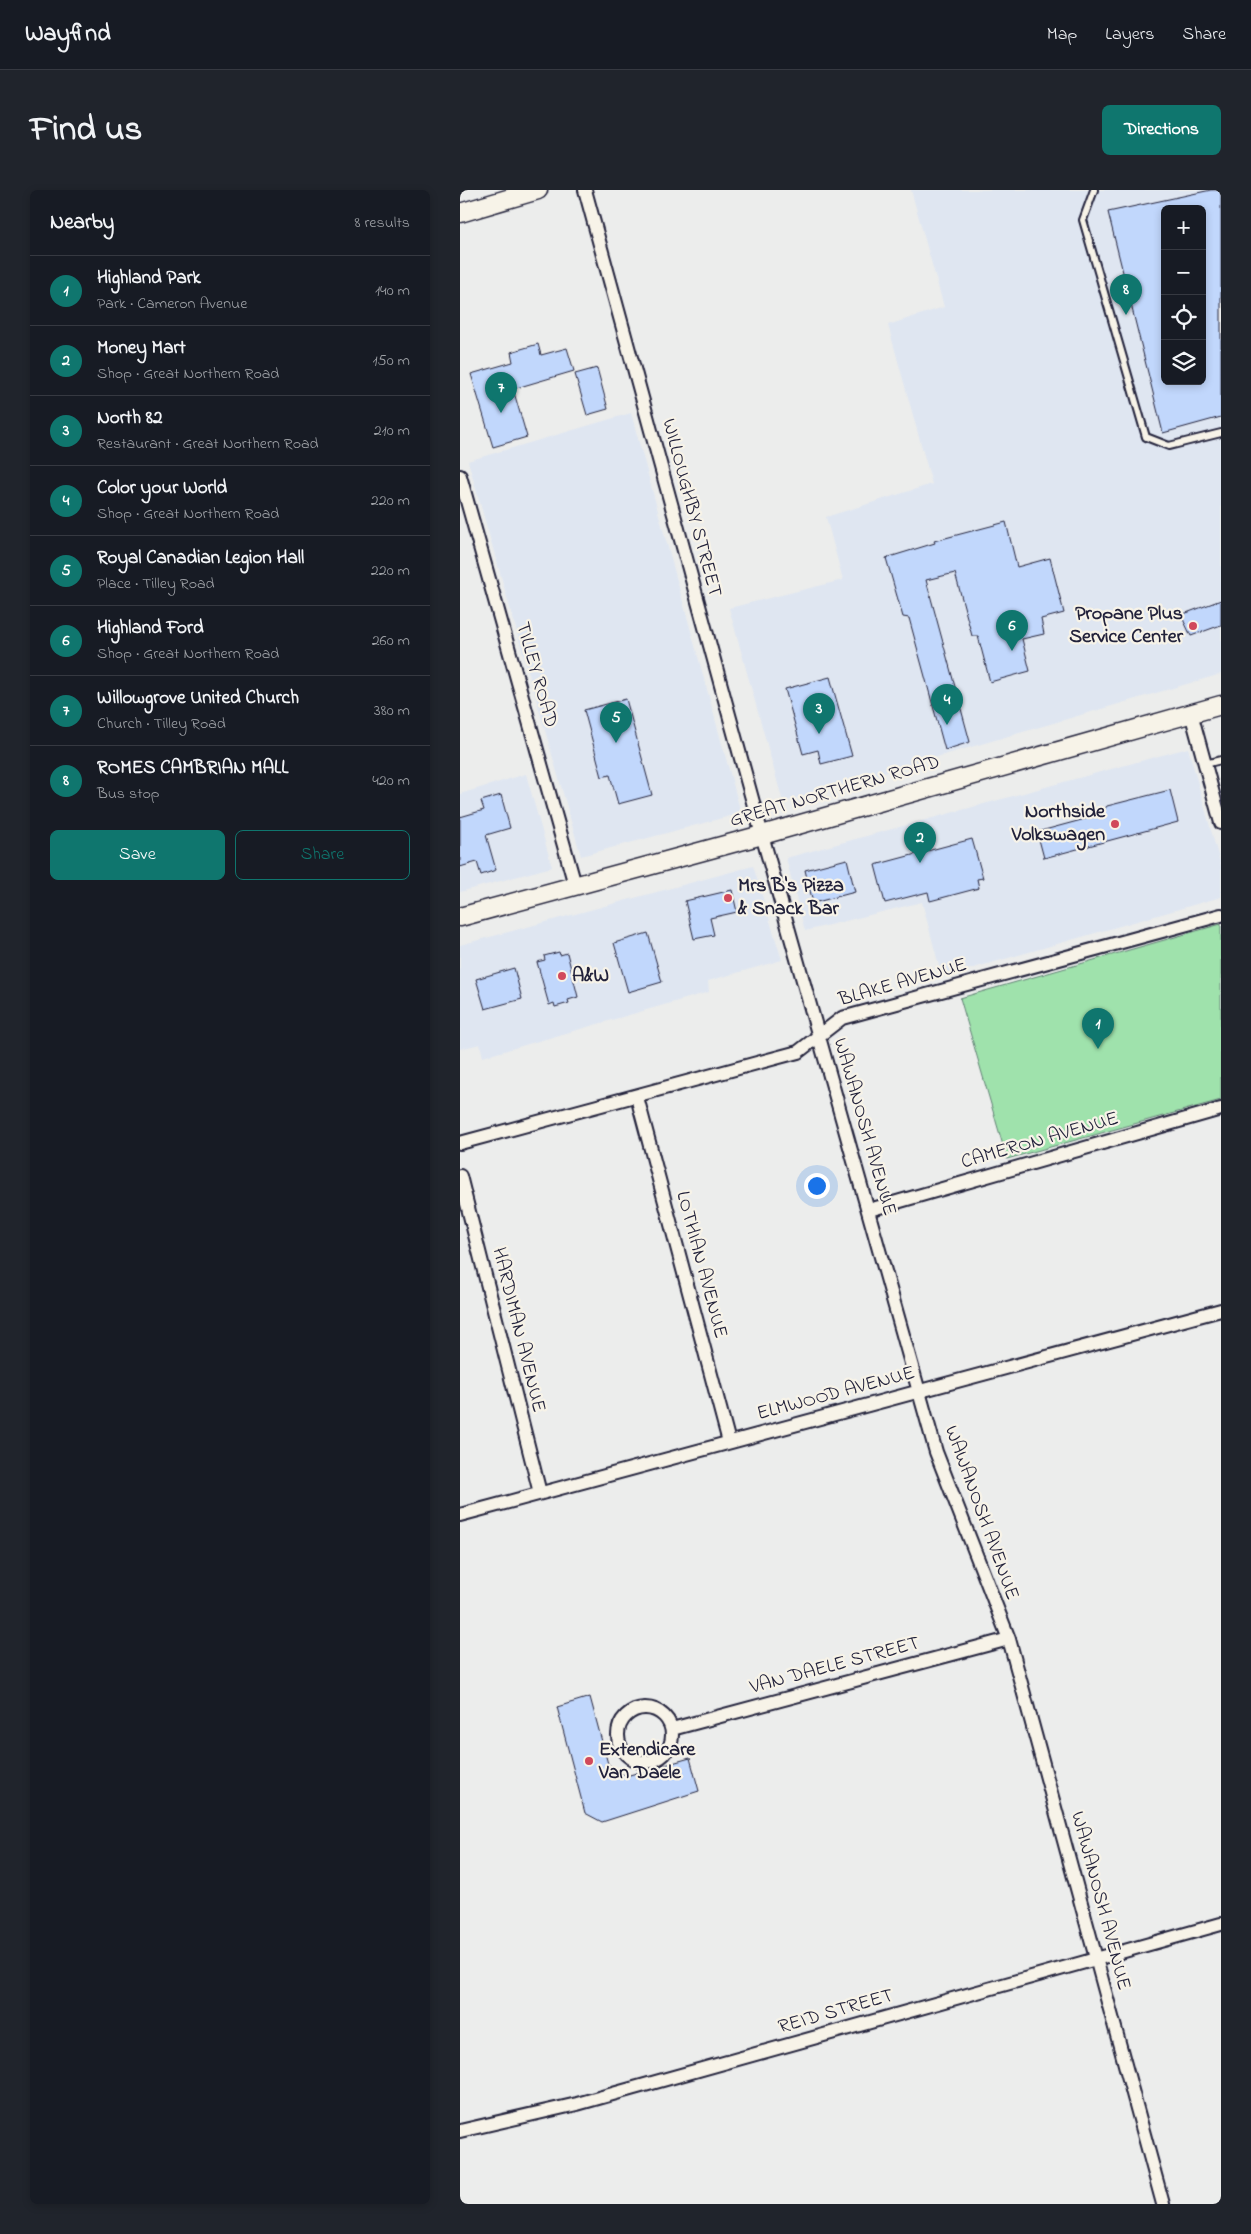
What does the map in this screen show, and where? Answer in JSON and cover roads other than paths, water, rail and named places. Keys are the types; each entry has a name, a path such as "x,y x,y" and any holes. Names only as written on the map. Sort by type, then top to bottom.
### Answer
{"main road":[{"path":"460,213 538,190"},
{"name":"GREAT NORTHERN ROAD","path":"460,917 762,835 1221,705"}],"street":[{"name":"WILLOUGHBY STREET","path":"585,190 762,835"},
{"name":"TILLEY ROAD","path":"460,476 575,885"},
{"path":"1191,713 1221,822"},
{"name":"WAWANOSH AVENUE","path":"762,835 936,1452 1008,1639 1163,2204"},
{"name":"BLAKE AVENUE","path":"460,1143 798,1052 842,1018 1221,915"},
{"name":"LOTHIAN AVENUE","path":"637,1096 729,1442"},
{"name":"CAMERON AVENUE","path":"868,1210 1221,1109"},
{"name":"HARDIMAN AVENUE","path":"460,1176 540,1493"},
{"name":"ELMWOOD AVENUE","path":"460,1515 1221,1310"},
{"name":"VAN DAELE STREET","path":"672,1729 1008,1639"},
{"path":"637,1709 655,1710 663,1714 669,1721 672,1729 673,1738 670,1747 658,1760 649,1762 632,1759 620,1746 619,1728 629,1713 637,1709"},
{"name":"REID STREET","path":"460,2131 578,2104 1221,1924"}],"lane":[{"path":"1094,190 1084,220 1146,437 1169,446 1221,432"},
{"path":"1205,764 1221,760"}],"place":[{"name":"ROMES CAMBRIAN MALL","path":"1126,315"},
{"name":"Willowgrove United Church","path":"501,413"},
{"name":"Propane Plus Service Center","path":"1193,626"},
{"name":"Highland Ford","path":"1012,651"},
{"name":"Color your World","path":"947,725"},
{"name":"North 82","path":"819,734"},
{"name":"Royal Canadian Legion Hall","path":"616,743"},
{"name":"Northside Volkswagen","path":"1115,824"},
{"name":"Money Mart","path":"920,863"},
{"name":"Mrs B's Pizza & Snack Bar","path":"728,898"},
{"name":"A&W","path":"562,976"},
{"name":"Highland Park","path":"1098,1049"},
{"name":"Extendicare Van Daele","path":"589,1761"}]}
